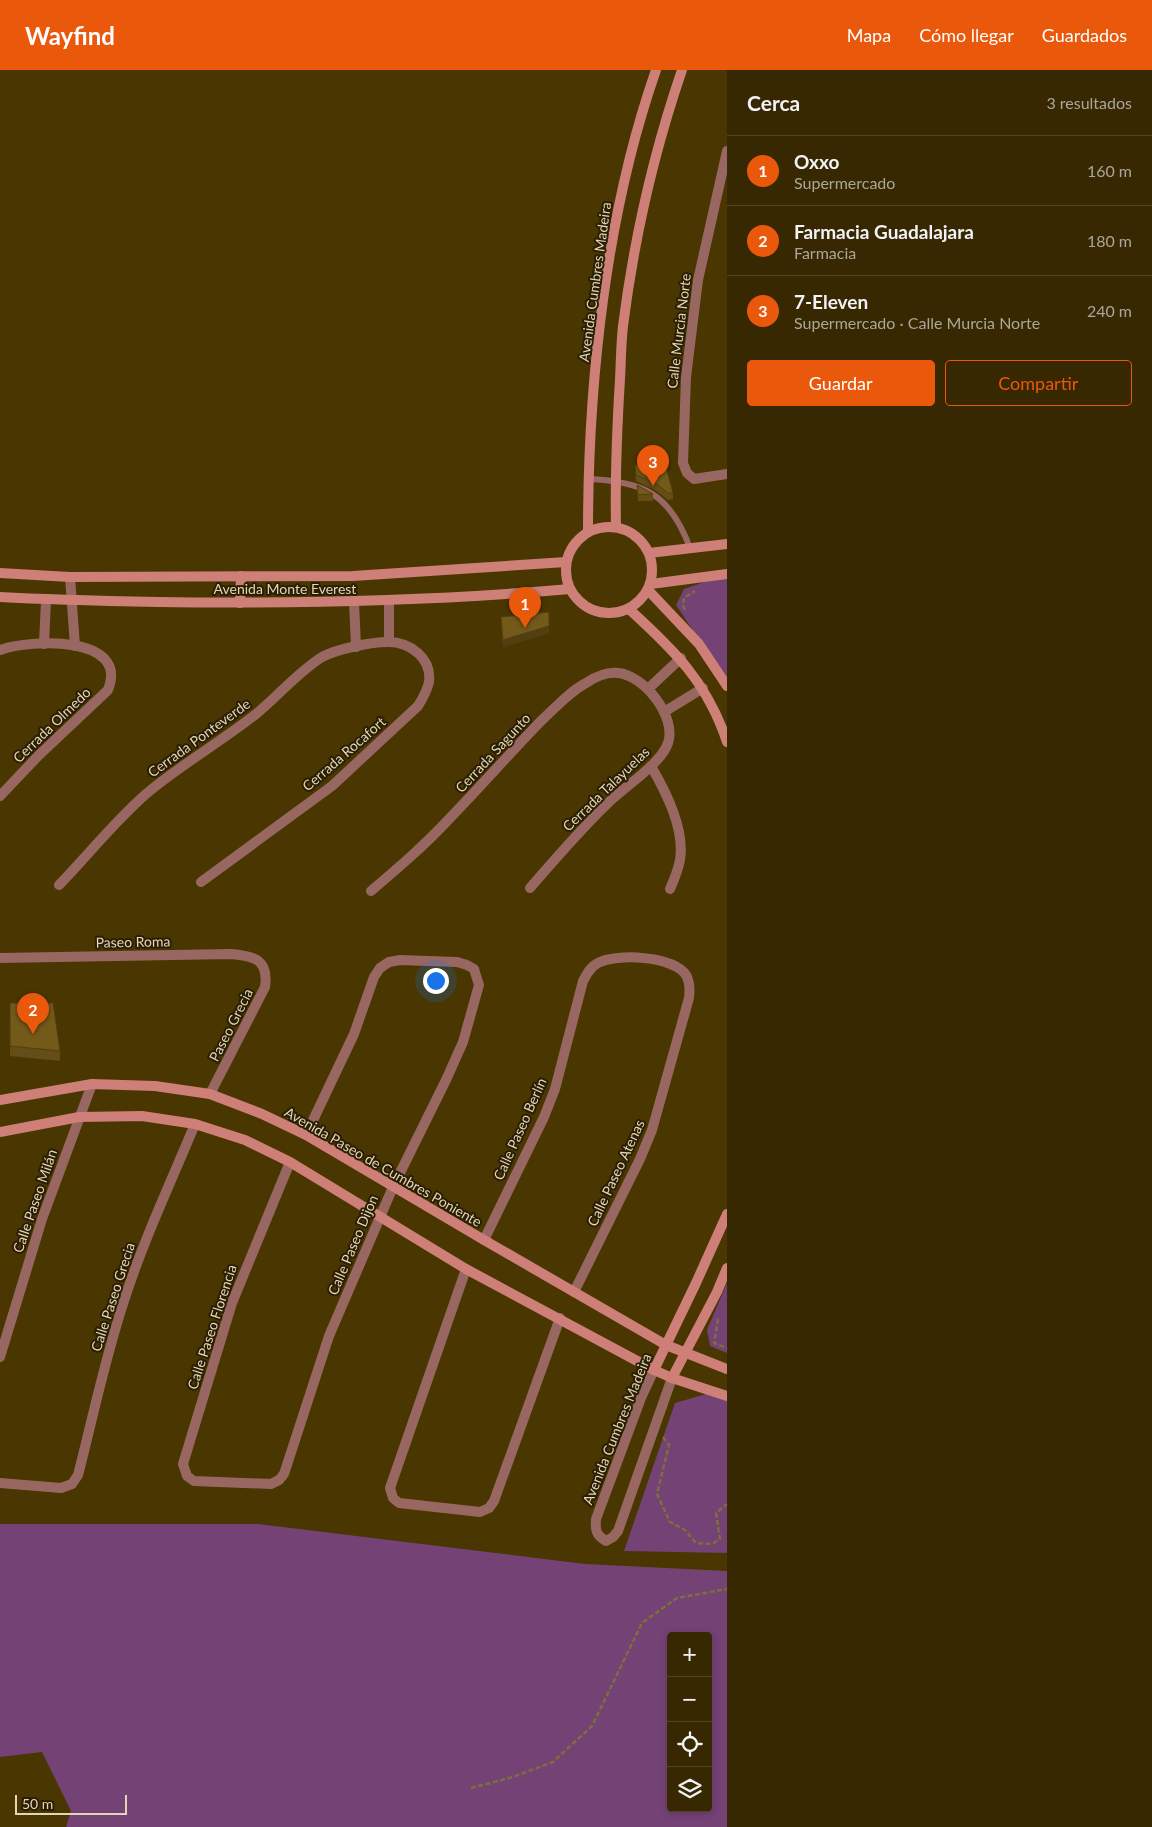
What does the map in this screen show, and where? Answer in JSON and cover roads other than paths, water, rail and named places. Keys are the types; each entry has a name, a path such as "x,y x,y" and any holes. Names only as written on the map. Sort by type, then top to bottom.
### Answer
{"street":[{"name":"Avenida Cumbres Madeira","path":"588,532 588,479 600,324 608,268 625,178 646,97 656,70"},
{"path":"616,527 615,480 623,327 630,278 649,184 669,107 682,70"},
{"name":"Calle Murcia Norte","path":"727,151 698,280 686,377 682,463 687,473 694,479 727,474"},
{"path":"602,527 616,527 630,532 641,541 649,553 653,568 649,587 629,609 613,614 595,612 580,603 570,589 566,576 566,562 574,544 588,532 602,527"},
{"path":"649,553 727,544"},
{"name":"Avenida Monte Everest","path":"0,573 70,577 382,575 566,562"},
{"path":"649,587 727,574"},
{"path":"240,603 241,576"},
{"path":"70,577 75,646"},
{"path":"649,587 699,644 727,686"},
{"name":"Avenida Monte Everest","path":"0,597 46,600 240,603 389,602 485,597 570,589"},
{"path":"44,644 46,600"},
{"path":"354,602 356,647"},
{"path":"389,602 389,642"},
{"path":"629,609 681,658 703,688 727,742"},
{"name":"Cerrada Rocafort","path":"201,882 332,786 418,706 426,694 429,680 427,666 420,654 408,646 389,642 374,644"},
{"name":"Cerrada Olmedo","path":"0,650 18,646 44,644 75,646 97,652 106,660 112,671 112,681 108,690 39,755 0,796"},
{"name":"Cerrada Ponteverde","path":"60,885 146,794 255,714 310,665 324,656 341,649 374,644"},
{"path":"649,688 681,658"},
{"name":"Cerrada Sagunto","path":"371,891 448,820 553,709 584,683 601,675 618,673 632,677 649,688 657,700"},
{"path":"664,712 703,688"},
{"name":"Cerrada Talayuelas","path":"530,888 595,816 629,783 651,766 664,751 669,742 669,728 664,712 657,700"},
{"path":"651,766 673,809 680,840 681,858 670,889"},
{"name":"Paseo Roma","path":"0,958 231,954 246,955 258,959 263,966"},
{"name":"Calle Paseo Berlín","path":"484,1240 544,1116 555,1089 584,981 590,969 607,959 633,958 672,965 686,975"},
{"name":"Calle Paseo Dijon","path":"280,1480 284,1474 329,1336 393,1187 463,1042 479,985 474,970 467,965 457,962 400,960 389,962 380,968 374,977 354,1034 306,1135"},
{"name":"Paseo Grecia","path":"210,1094 265,987 266,977 263,966"},
{"name":"Calle Paseo Atenas","path":"574,1292 640,1159 652,1130 689,998 690,986 686,975"},
{"name":"Avenida Paseo de Cumbres Poniente","path":"0,1100 92,1084 155,1086 210,1094 262,1114 306,1135 666,1345 727,1369"},
{"name":"Calle Paseo Milán","path":"0,1357 42,1219 92,1084"},
{"path":"0,1132 79,1117 142,1116 195,1124 245,1140 290,1162 466,1269 654,1370 727,1396"},
{"name":"Calle Paseo Grecia","path":"0,1483 60,1488 72,1484 78,1475 109,1351 124,1300 149,1233 195,1124"},
{"name":"Calle Paseo Florencia","path":"280,1480 271,1484 194,1481 187,1476 183,1464 232,1303 290,1162"},
{"name":"Avenida Cumbres Madeira","path":"727,1214 641,1398 596,1519 595,1529 599,1537 606,1541 613,1538 618,1532 672,1378 717,1292 727,1268"},
{"path":"466,1269 390,1488 393,1498 399,1503 480,1512 489,1508 494,1501 560,1318"}],"lane":[{"path":"588,479 615,480 643,488 667,506 677,518 690,548"}],"place":[{"name":"7-Eleven","path":"653,486"},
{"name":"Oxxo","path":"525,628"},
{"name":"Farmacia Guadalajara","path":"33,1034"}]}
